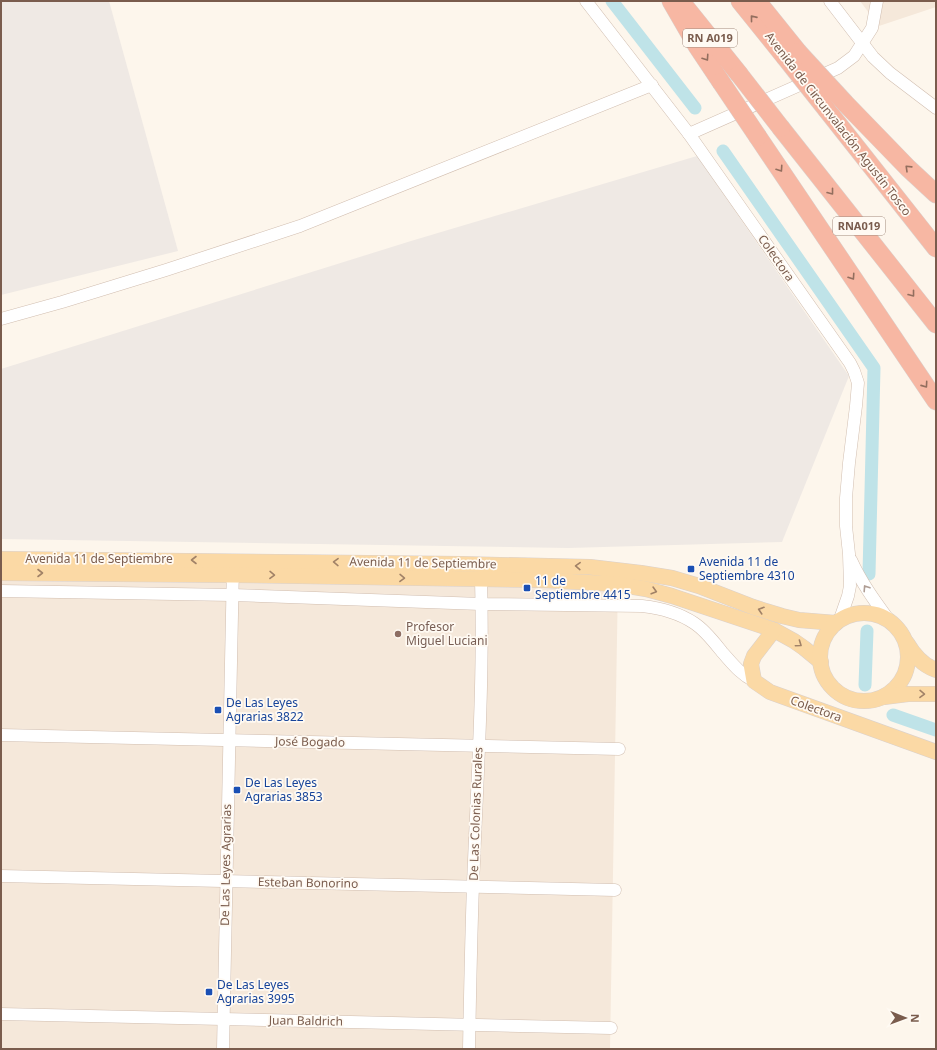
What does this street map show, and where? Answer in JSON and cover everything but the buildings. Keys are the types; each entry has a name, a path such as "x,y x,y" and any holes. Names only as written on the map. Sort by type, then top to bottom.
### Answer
{"highway":[{"path":"671,1 697,46 936,400"},
{"name":"RN A019","path":"680,1 739,74"},
{"name":"Avenida de Circunvalación Agustín Tosco","path":"740,1 791,54 827,110 936,248"},
{"path":"757,1 791,54 845,103 908,168 936,194"},
{"name":"RNA019","path":"739,74 936,324"}],"main road":[{"name":"Avenida 11 de Septiembre","path":"1,559 480,579 544,580 608,584 646,589 672,596 774,630 799,644 821,662"},
{"name":"Avenida 11 de Septiembre","path":"1,573 233,568 551,565 590,567 641,572 672,578 699,586 753,607 799,620 838,621"},
{"path":"936,670 919,660 906,643 899,629 888,619 876,614 863,612 846,616 838,621 823,640 820,655 824,675 828,681 836,691 854,700 868,701 908,694 936,694"},
{"path":"754,681 751,664 754,656 774,630"},
{"path":"880,698 898,685 906,672 908,657 906,643"},
{"name":"Colectora","path":"754,681 770,692 936,752"}],"street":[{"name":"Colectora","path":"586,1 689,134 850,363 854,371 858,383 846,498 846,526 850,586 848,596 838,621"},
{"path":"830,1 873,57 890,73 936,108"},
{"path":"689,134 838,68 854,56 863,44 872,28 877,1"},
{"path":"1,318 62,302 300,226 652,85"},
{"name":"Colectora","path":"849,554 857,574 888,619"},
{"name":"De Las Leyes Agrarias","path":"222,1049 233,568"},
{"name":"De Las Colonias Rurales","path":"469,1049 473,887 479,745 480,579"},
{"path":"1,591 232,595 481,604 642,606 656,608 676,614 695,623 709,636 744,676 754,681"},
{"name":"José Bogado","path":"1,735 619,749"},
{"name":"Esteban Bonorino","path":"1,876 615,890"},
{"name":"Juan Baldrich","path":"1,1014 611,1028"}],"shaded area":[{"path":"1,1 109,1 178,251 1,295"},
{"path":"860,1 936,1 936,7 879,26"},
{"path":"697,156 849,376 782,542 568,548 1,539 1,369 411,241"},
{"path":"1,566 618,580 610,1049 1,1049"}],"waterway":[{"path":"612,1 695,108"},
{"path":"723,151 874,368 869,574"},
{"path":"865,685 867,631"},
{"path":"893,715 936,730"}],"place":[{"name":"Avenida 11 de Septiembre 4310","path":"691,569"},
{"name":"11 de Septiembre 4415","path":"527,588"},
{"name":"Profesor Miguel Luciani","path":"398,634"},
{"name":"De Las Leyes Agrarias 3822","path":"218,710"},
{"name":"De Las Leyes Agrarias 3853","path":"237,790"},
{"name":"De Las Leyes Agrarias 3995","path":"209,992"}]}
